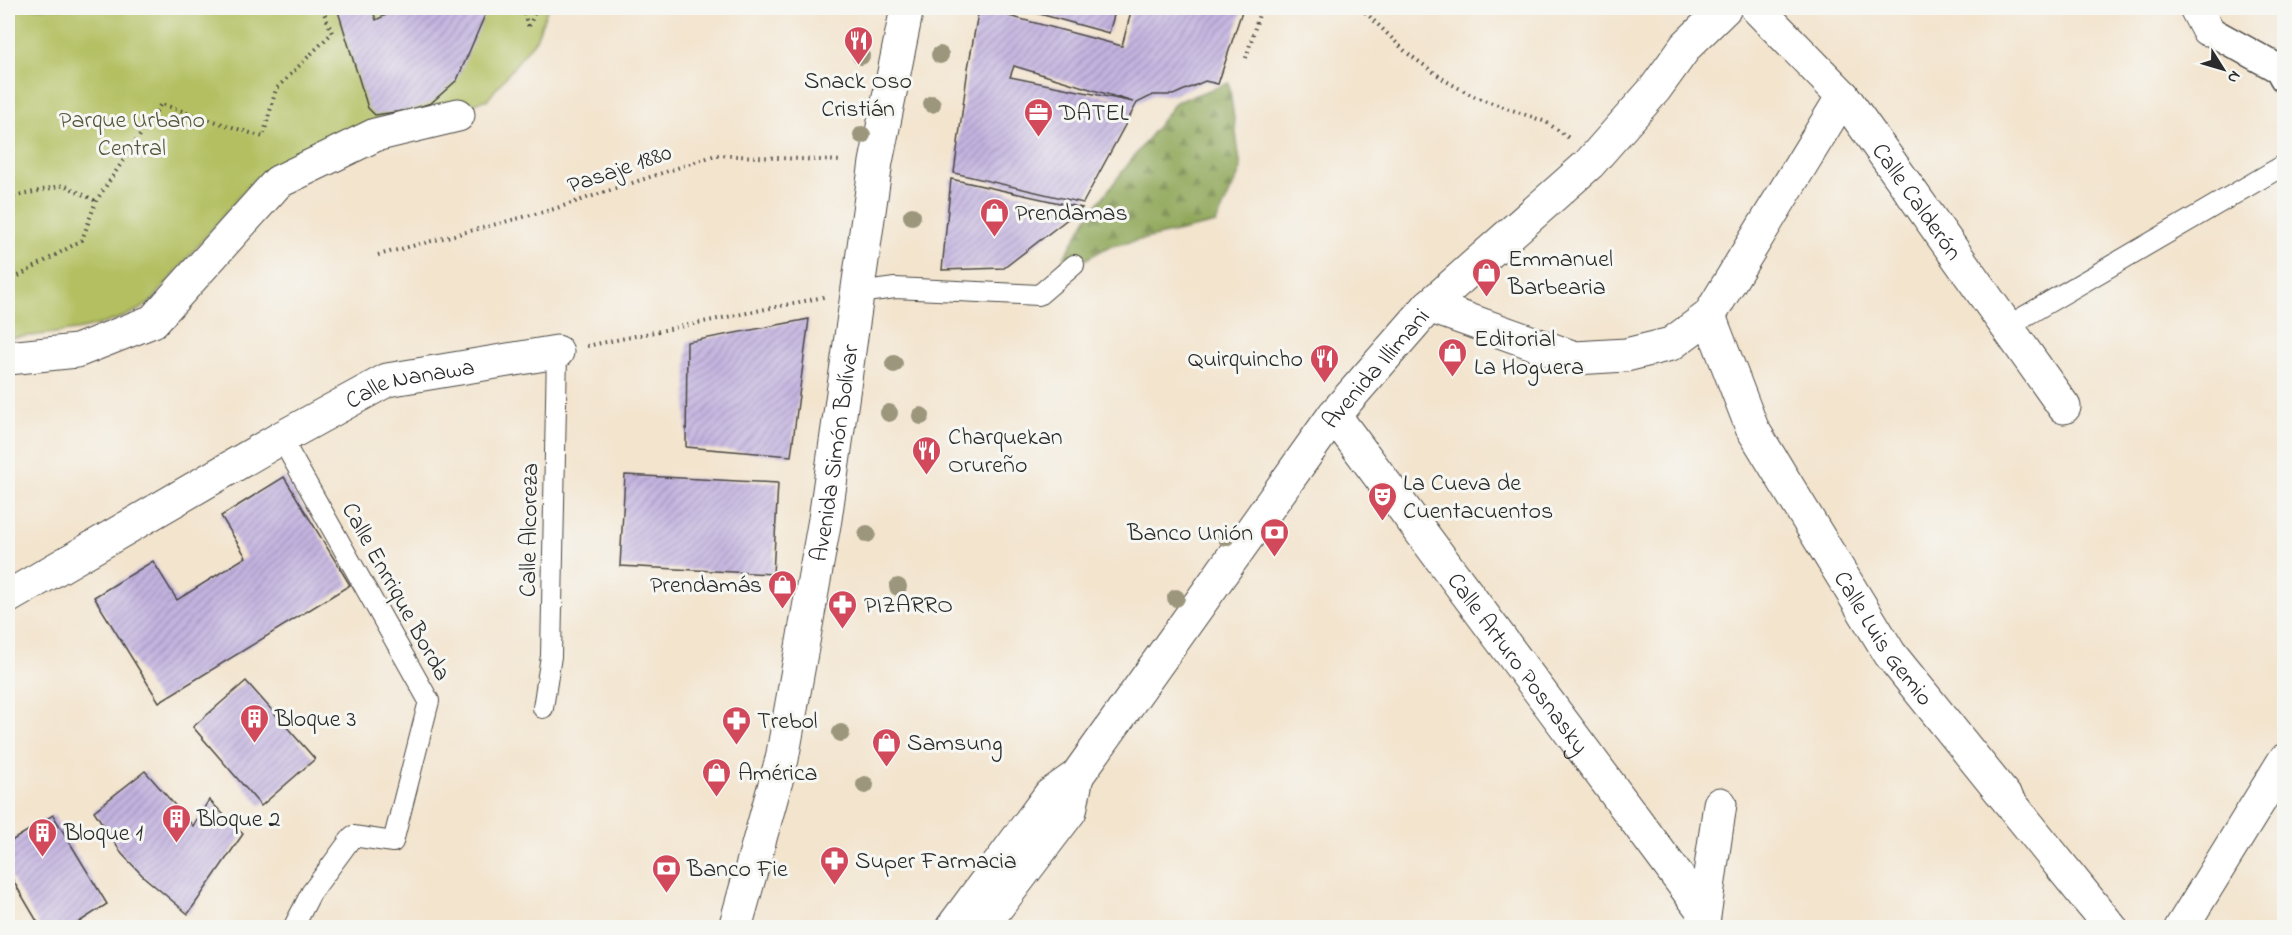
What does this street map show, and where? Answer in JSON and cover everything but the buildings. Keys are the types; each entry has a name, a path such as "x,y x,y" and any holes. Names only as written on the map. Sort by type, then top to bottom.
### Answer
{"street":[{"name":"Avenida Simón Bolívar","path":"744,895 782,759 825,519 876,162 907,8"},
{"name":"Avenida Illimani","path":"952,927 1050,795 1077,776 1334,415 1429,306 1589,164 1655,89 1686,46 1725,8"},
{"name":"Calle Calderón","path":"1757,8 1843,96 2064,407"},
{"path":"2202,18 2279,69 2284,78"},
{"path":"1429,306 1575,358 1626,355 1671,344 1708,316 1843,96"},
{"path":"8,358 77,351 153,321 278,182 375,135 458,115"},
{"name":"Calle Luis Gemio","path":"1708,316 1752,428 1890,654 2111,927"},
{"name":"Calle Nanawa","path":"8,597 281,438 387,380 557,352"},
{"name":"Calle Arturo Posnasky","path":"1334,415 1703,920"},
{"path":"2181,927 2284,761"},
{"name":"Avenida Illimani","path":"981,927 1070,811 1077,776"},
{"name":"Calle Arturo Posnasky","path":"1703,920 1720,804"},
{"path":"735,927 744,895"},
{"path":"742,927 744,895"}],"lane":[{"path":"2008,326 2284,165"},
{"path":"858,293 895,288 1039,295 1074,265"},
{"name":"Calle Alcoreza","path":"543,708 551,656 557,352"},
{"name":"Calle Enrrique Borda","path":"281,438 429,701 393,842 353,836 311,893 294,927"}],"path":[{"path":"8,282 82,240 96,201 161,104 262,137 276,89 332,33 322,8"},
{"path":"521,8 529,27 537,8"},
{"path":"1246,58 1261,8"},
{"path":"1361,8 1407,53 1446,81 1473,96 1546,122 1574,141 1589,164"},
{"name":"Pasaje 1880","path":"378,255 554,209 716,155 876,162"},
{"path":"8,198 64,185 96,201"},
{"path":"557,352 831,296 858,293"}],"green space":[{"name":"Parque Urbano Central","path":"8,8 548,8 536,39 488,99 407,122 403,111 365,124 254,179 150,303 134,312 82,329 8,338"},
{"path":"1229,83 1241,169 1216,223 1108,247 1053,277 1087,218 1176,102"}],"place":[{"name":"Snack Oso Cristián","path":"858,66"},
{"name":"DATEL","path":"1038,138"},
{"name":"Prendamas","path":"994,238"},
{"name":"Emmanuel Barbearia","path":"1487,298"},
{"name":"Editorial La Hoguera","path":"1453,378"},
{"name":"Quirquincho","path":"1324,384"},
{"name":"Charquekan Orureño","path":"927,476"},
{"name":"La Cueva de Cuentacuentos","path":"1382,522"},
{"name":"Banco Unión","path":"1274,558"},
{"name":"Prendamás","path":"783,610"},
{"name":"PIZARRO","path":"843,630"},
{"name":"Bloque 3","path":"254,744"},
{"name":"Trebol","path":"736,746"},
{"name":"Samsung","path":"886,768"},
{"name":"América","path":"717,798"},
{"name":"Bloque 2","path":"176,844"},
{"name":"Bloque 1","path":"43,858"},
{"name":"Super Farmacia","path":"834,886"},
{"name":"Banco Fie","path":"666,894"}]}
